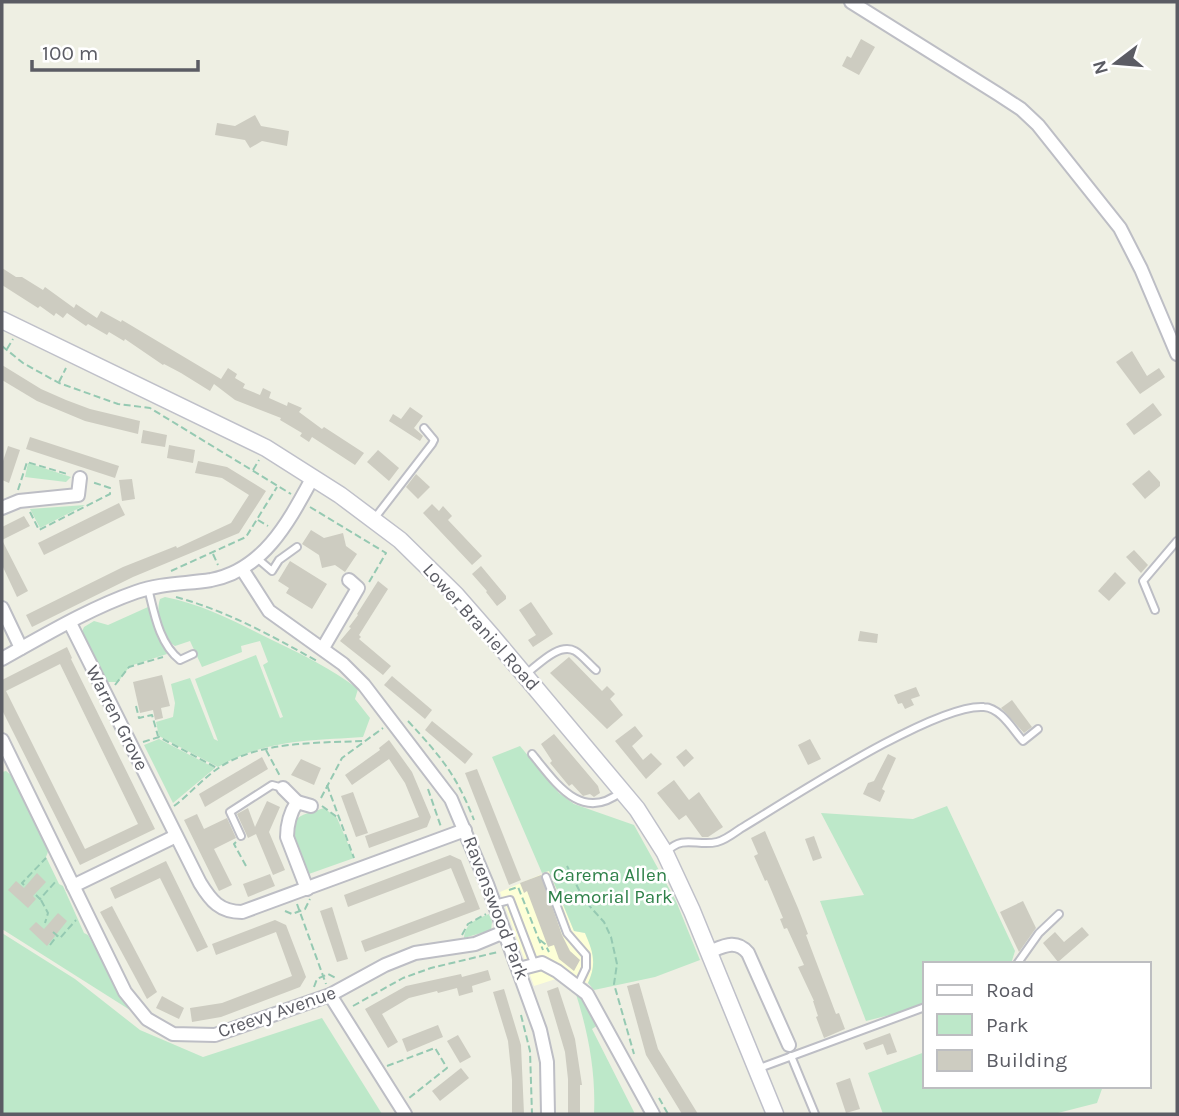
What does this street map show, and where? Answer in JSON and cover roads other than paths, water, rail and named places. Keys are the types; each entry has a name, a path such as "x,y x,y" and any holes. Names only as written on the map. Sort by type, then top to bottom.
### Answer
{"street":[{"path":"851,2 1010,101 1038,125 1120,228 1141,269 1177,354"},
{"name":"Lower Braniel Road","path":"2,320 266,448 374,519 400,540 456,595 637,808 665,853 775,1114"},
{"path":"2,659 112,602 148,588 162,584 211,580 242,569 258,559 279,533 313,477"},
{"path":"2,508 19,501 78,495 80,478"},
{"name":"Ravenswood Park","path":"242,569 270,611 323,648 364,685 451,799 495,907 501,933 519,969 545,1049 549,1088 548,1114"},
{"path":"323,648 353,584"},
{"path":"2,608 21,648"},
{"name":"Warren Grove","path":"69,624 207,895 224,911 242,912 465,830"},
{"name":"Creevy Avenue","path":"2,740 6,760 57,853 125,992 147,1018 173,1034 215,1035 330,995 397,960 432,949 475,944 501,933"},
{"path":"283,788 297,802 315,805"},
{"path":"297,802 288,822 287,837 307,889"},
{"path":"70,880 176,836"},
{"path":"709,952 734,944 748,953 790,1051"},
{"path":"519,969 534,964 548,965 578,985 593,1004 653,1114"},
{"path":"330,995 402,1110"}],"lane":[{"path":"374,519 432,444 434,440 424,428"},
{"path":"1156,610 1143,581 1177,541"},
{"path":"258,559 272,571 279,560 297,547"},
{"path":"148,588 155,617 172,654 180,660 193,654"},
{"path":"524,675 555,652 566,648 574,650 596,670"},
{"path":"665,853 672,846 684,842 718,842 895,739 947,715 984,706 993,709 1023,741 1038,729"},
{"path":"532,754 566,792 588,804 606,801 623,791"},
{"path":"241,836 229,812 272,785 283,788"},
{"path":"546,877 567,933 586,955 586,968 578,985"},
{"path":"495,907 510,900 534,964"},
{"path":"1018,962 1039,933 1059,914"},
{"path":"757,1069 790,1051 923,1008"},
{"path":"790,1051 815,1114"}],"park label":[{"name":"Carema Allen Memorial Park","path":"610,886"}]}
